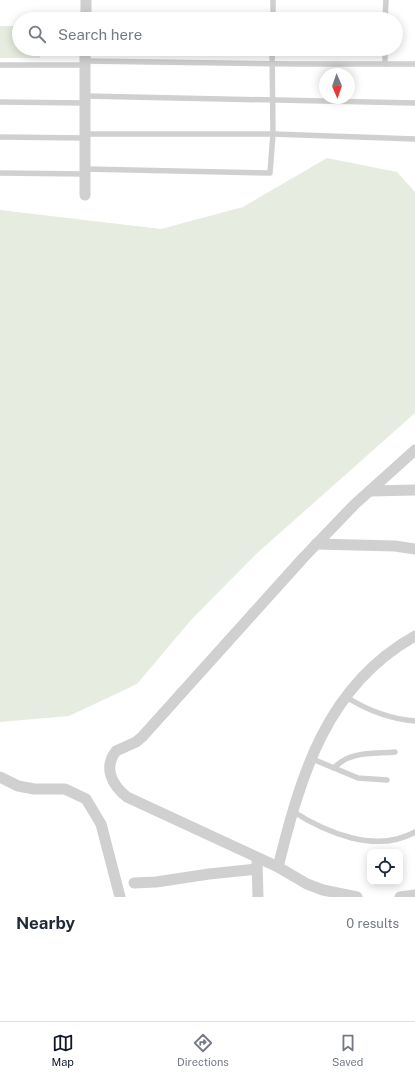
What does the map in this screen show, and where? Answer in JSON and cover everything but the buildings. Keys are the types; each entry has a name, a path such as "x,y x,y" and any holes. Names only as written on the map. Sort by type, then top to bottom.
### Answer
{"street":[{"path":"86,0 86,12"},
{"path":"85,56 85,196"},
{"path":"357,897 323,890 307,884 278,867 127,797 113,782 109,773 109,766 116,751 136,742 142,737 316,544 370,491 415,450"},
{"path":"370,491 415,490"},
{"path":"316,544 395,546 415,549"},
{"path":"278,867 292,811 310,758 328,721 359,679 394,649 415,636"},
{"path":"0,777 18,786 65,789 86,799 102,824 120,897"},
{"path":"257,857 258,897"},
{"path":"134,884 257,869"},
{"path":"400,897 415,895"}],"lane":[{"path":"273,0 273,12"},
{"path":"385,12 386,0"},
{"path":"0,173 270,173 273,134 272,56"},
{"path":"385,56 385,64"},
{"path":"0,65 85,63 414,64"},
{"path":"0,102 85,100 415,103"},
{"path":"0,137 273,134 415,139"},
{"path":"346,697 360,705 382,714 415,721"},
{"path":"334,768 340,761 351,756 395,752"},
{"path":"310,758 358,778 387,780"},
{"path":"292,811 326,829 372,841 397,840 415,832"}],"shaded area":[{"path":"0,26 12,26 12,56 40,56 40,58 0,58"},
{"path":"327,158 397,172 415,192 415,413 255,555 191,620 137,684 69,716 0,722 0,210 161,229 243,207"}]}
